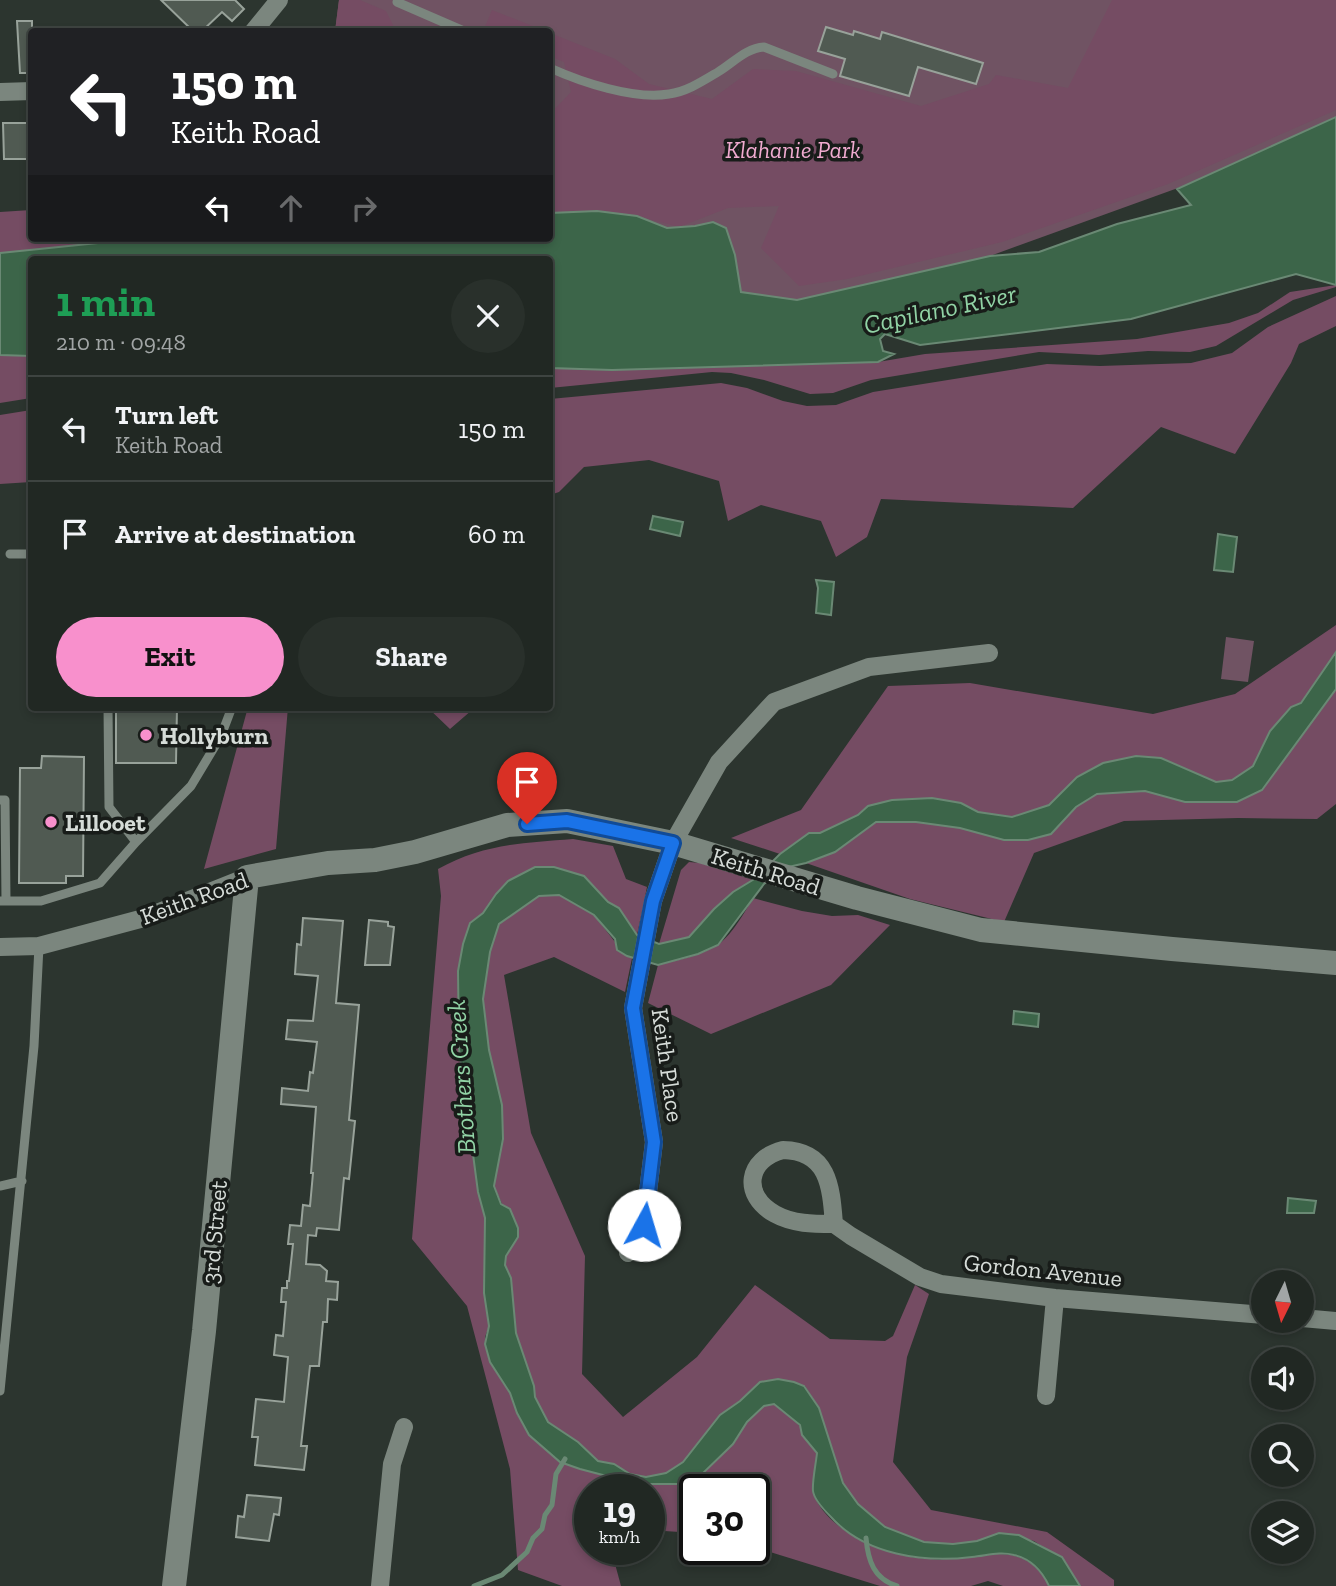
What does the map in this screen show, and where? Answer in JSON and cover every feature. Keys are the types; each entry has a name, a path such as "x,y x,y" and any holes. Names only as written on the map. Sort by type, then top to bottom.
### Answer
{"street":[{"path":"256,28 279,0"},
{"path":"0,92 28,92"},
{"name":"Keith Place","path":"628,1253 644,1225 654,1142 633,1008 653,901 673,843 719,762 774,702 869,667 989,653"},
{"name":"Keith Road","path":"0,947 38,946 144,918 247,877 328,863 388,858 507,825 567,821 673,843 848,896 981,930 1336,962"},
{"name":"3rd Street","path":"174,1586 204,1331 247,877"},
{"path":"783,1150 796,1150 817,1161 830,1185 834,1223 795,1222 765,1207 757,1197 752,1181 758,1164 773,1153 783,1150"},
{"name":"Gordon Avenue","path":"834,1223 851,1237 930,1281 1055,1298 1251,1314"},
{"path":"1046,1396 1055,1298"},
{"path":"1314,1319 1336,1321"},
{"path":"380,1586 392,1464 404,1427"}],"lane":[{"path":"396,1 457,28"},
{"path":"553,69 575,79 638,93 668,95 688,89 716,74 752,48 764,47 833,74"},
{"path":"10,554 28,554"},
{"path":"108,711 109,807 136,842"},
{"path":"0,800 5,800 3,901 41,901 100,883 191,786 221,736 230,711"},
{"path":"0,1391 34,1046 38,946"},
{"path":"0,1185 22,1181"}],"green space":[{"name":"Klahanie Park","path":"339,0 1336,0 1336,123 1225,171 990,256 797,300 741,292 623,210 553,213 553,28 336,28"},
{"path":"339,0 360,0 386,11 394,28 335,28"},
{"name":"Klahanie Park","path":"1112,0 1336,0 1336,110 1168,184 1002,242 847,279 799,286 761,248 779,206 728,208 679,227 637,216 598,211 553,213 553,111 571,92 564,62 553,57 553,34 615,59 649,84 712,99 753,69 796,71 921,106 989,84 996,75 1068,88"},
{"path":"492,10 537,28 484,28"},
{"path":"28,210 28,242 108,242 0,253 0,212"},
{"path":"1336,285 1293,300 1216,346 1190,352 1148,351 1099,355 1039,352 871,380 833,393 810,394 764,380 712,372 553,388 553,368 612,370 878,362 925,354 1137,339 1229,323 1258,313 1290,292"},
{"path":"1336,296 1336,326 1299,344 1291,363 1235,454 1161,427 1073,508 881,499 867,537 836,557 821,521 761,505 728,521 719,481 649,460 584,467 559,492 553,494 553,399 721,383 807,406 836,405 873,392 1047,364 1100,366 1191,363 1232,353 1268,327"},
{"path":"0,355 28,356 28,398 0,403"},
{"path":"28,410 28,482 0,484 0,415"},
{"path":"1336,625 1336,652 1301,703 1291,707 1270,731 1253,766 1232,780 1216,782 1161,758 1077,777 1050,805 1012,817 978,812 961,803 932,798 892,800 868,806 858,815 820,833 809,833 780,854 731,838 801,810 888,686 970,683 1153,714 1235,694"},
{"path":"1226,637 1254,641 1248,682 1221,679"},
{"path":"1336,689 1336,804 1317,819 1124,821 1034,853 1004,922 910,899 806,863 835,852 876,822 916,822 1051,834 1076,807 1097,794 1145,791 1185,802 1237,802"},
{"path":"247,711 288,711 276,849 204,869"},
{"path":"431,711 471,711 450,729"},
{"path":"573,839 613,846 626,879 647,887 637,935 619,908 608,902 584,876 496,894 483,913 470,923 458,970 459,1049 478,1192 485,1218 484,1293 489,1326 485,1337 490,1362 510,1393 517,1414 529,1435 580,1469 599,1474 574,1474 574,1565 615,1565 621,1586 562,1586 518,1570 510,1469 467,1306 412,1239 441,896 438,869 471,854 520,844"},
{"path":"689,862 753,880 714,909 689,937 659,944 681,870"},
{"path":"559,895 594,915 626,956 632,958 625,992 554,957 504,975 531,1133 585,1256 582,1374 623,1417 697,1357 755,1285 830,1339 885,1341 893,1336 915,1285 929,1294 907,1357 893,1462 931,1510 1047,1532 1114,1580 1114,1586 1080,1586 1046,1549 1034,1541 999,1533 977,1541 953,1544 924,1542 885,1528 858,1504 843,1483 819,1408 805,1386 739,1401 720,1415 683,1462 661,1474 630,1474 614,1464 598,1461 578,1442 548,1422 535,1397 534,1386 516,1333 511,1278 504,1265 517,1237 494,1186 503,1139 502,1105 489,1050 483,999 490,952 499,924 539,896"},
{"path":"753,898 832,916 858,915 890,925 831,985 711,1034 648,1003 658,965 716,946 732,931"},
{"path":"774,1404 794,1420 812,1442 817,1457 814,1494 827,1515 848,1533 879,1548 913,1557 947,1559 1012,1555 1025,1560 1038,1570 1049,1586 1003,1586 988,1581 971,1586 880,1586 770,1552 770,1474 679,1474 679,1532 665,1531 665,1475 733,1445 747,1422 764,1406"}],"water":[{"name":"Capilano River","path":"1336,117 1336,285 1296,274 1131,319 920,345 885,334 880,339 883,351 894,354 878,362 612,370 553,368 553,256 28,256 28,356 0,355 0,253 108,242 553,242 553,213 597,211 637,216 667,228 713,222 726,228 735,255 741,292 797,300 990,256 1039,252 1117,224 1191,205 1177,189"},
{"path":"653,516 683,522 680,536 650,529"},
{"path":"1218,534 1237,537 1233,572 1214,570"},
{"path":"816,580 834,582 831,615 816,613"},
{"path":"1336,652 1336,689 1262,790 1237,802 1185,802 1145,791 1097,794 1076,807 1051,834 1028,840 1004,840 960,828 916,822 876,822 835,852 784,868 764,884 718,945 698,954 658,965 627,956 617,950 615,939 594,915 559,895 539,896 499,924 490,952 483,999 489,1050 502,1105 503,1139 494,1186 501,1204 510,1209 518,1228 518,1237 506,1256 505,1265 511,1278 516,1333 534,1386 535,1397 548,1422 578,1442 598,1461 614,1464 630,1474 599,1474 560,1462 529,1435 510,1393 490,1362 485,1344 489,1326 484,1293 485,1218 478,1192 459,1049 458,971 463,944 470,923 483,913 508,881 535,867 554,867 584,876 608,902 619,908 637,935 659,944 689,937 714,909 733,892 756,878 780,854 809,833 820,833 858,815 868,806 892,800 932,798 961,803 978,812 1012,817 1049,805 1077,777 1103,763 1136,756 1161,758 1216,782 1232,780 1253,766 1270,731 1291,707 1301,703"},
{"path":"1014,1011 1039,1014 1038,1027 1013,1024"},
{"path":"1288,1198 1316,1201 1314,1213 1287,1213"},
{"path":"778,1379 794,1382 804,1386 819,1408 843,1483 858,1504 885,1527 924,1542 953,1544 977,1541 999,1533 1019,1535 1062,1557 1080,1586 1049,1586 1035,1566 1014,1555 934,1559 896,1554 861,1540 845,1530 818,1502 813,1487 817,1453 802,1435 800,1425 774,1404 764,1406 747,1422 733,1444 702,1474 679,1474 679,1484 665,1484 665,1474 661,1474 683,1462 720,1415 760,1382"}],"building":[{"path":"161,0 235,0 244,9 232,21 222,12 205,28 190,28"},
{"path":"17,21 32,21 32,28 28,28 28,73 20,73"},
{"path":"826,27 853,35 854,31 880,39 882,32 983,63 976,84 918,67 909,96 840,76 845,59 818,51"},
{"path":"3,123 28,123 28,159 4,159"},
{"name":"Hollyburn","path":"116,711 177,711 176,763 116,763"},
{"name":"Lillooet","path":"42,756 84,757 83,876 66,876 66,883 19,883 20,768 41,768"},
{"path":"303,918 343,921 336,1003 359,1005 349,1120 355,1121 349,1179 344,1178 339,1230 317,1228 316,1236 308,1235 306,1264 320,1265 327,1271 326,1281 338,1282 337,1300 328,1299 319,1366 310,1366 301,1446 307,1446 304,1470 255,1465 258,1437 252,1437 256,1399 284,1402 288,1357 274,1355 276,1335 283,1336 286,1302 281,1302 282,1288 287,1288 289,1281 293,1244 288,1244 290,1225 301,1226 303,1205 310,1206 316,1107 281,1104 282,1088 308,1091 317,1042 286,1039 288,1020 313,1021 318,976 295,974 297,944 301,945"},
{"path":"369,920 388,922 388,926 394,927 390,965 365,965"},
{"path":"247,1495 281,1498 279,1515 274,1514 269,1541 236,1537 238,1516 244,1517"}],"waterway":[{"path":"474,1586 502,1575 527,1552 533,1538 542,1529 545,1515 552,1505 556,1474 565,1459"},
{"path":"866,1538 868,1554 874,1568 883,1579 897,1586"}],"place":[{"name":"Hollyburn","path":"146,735"},
{"name":"Lillooet","path":"51,822"}],"route":[{"path":"527,824 567,821 673,843 653,901 633,1008 654,1142 644,1225"}],"water label":[{"name":"Brothers Creek","path":"461,1077"}]}
